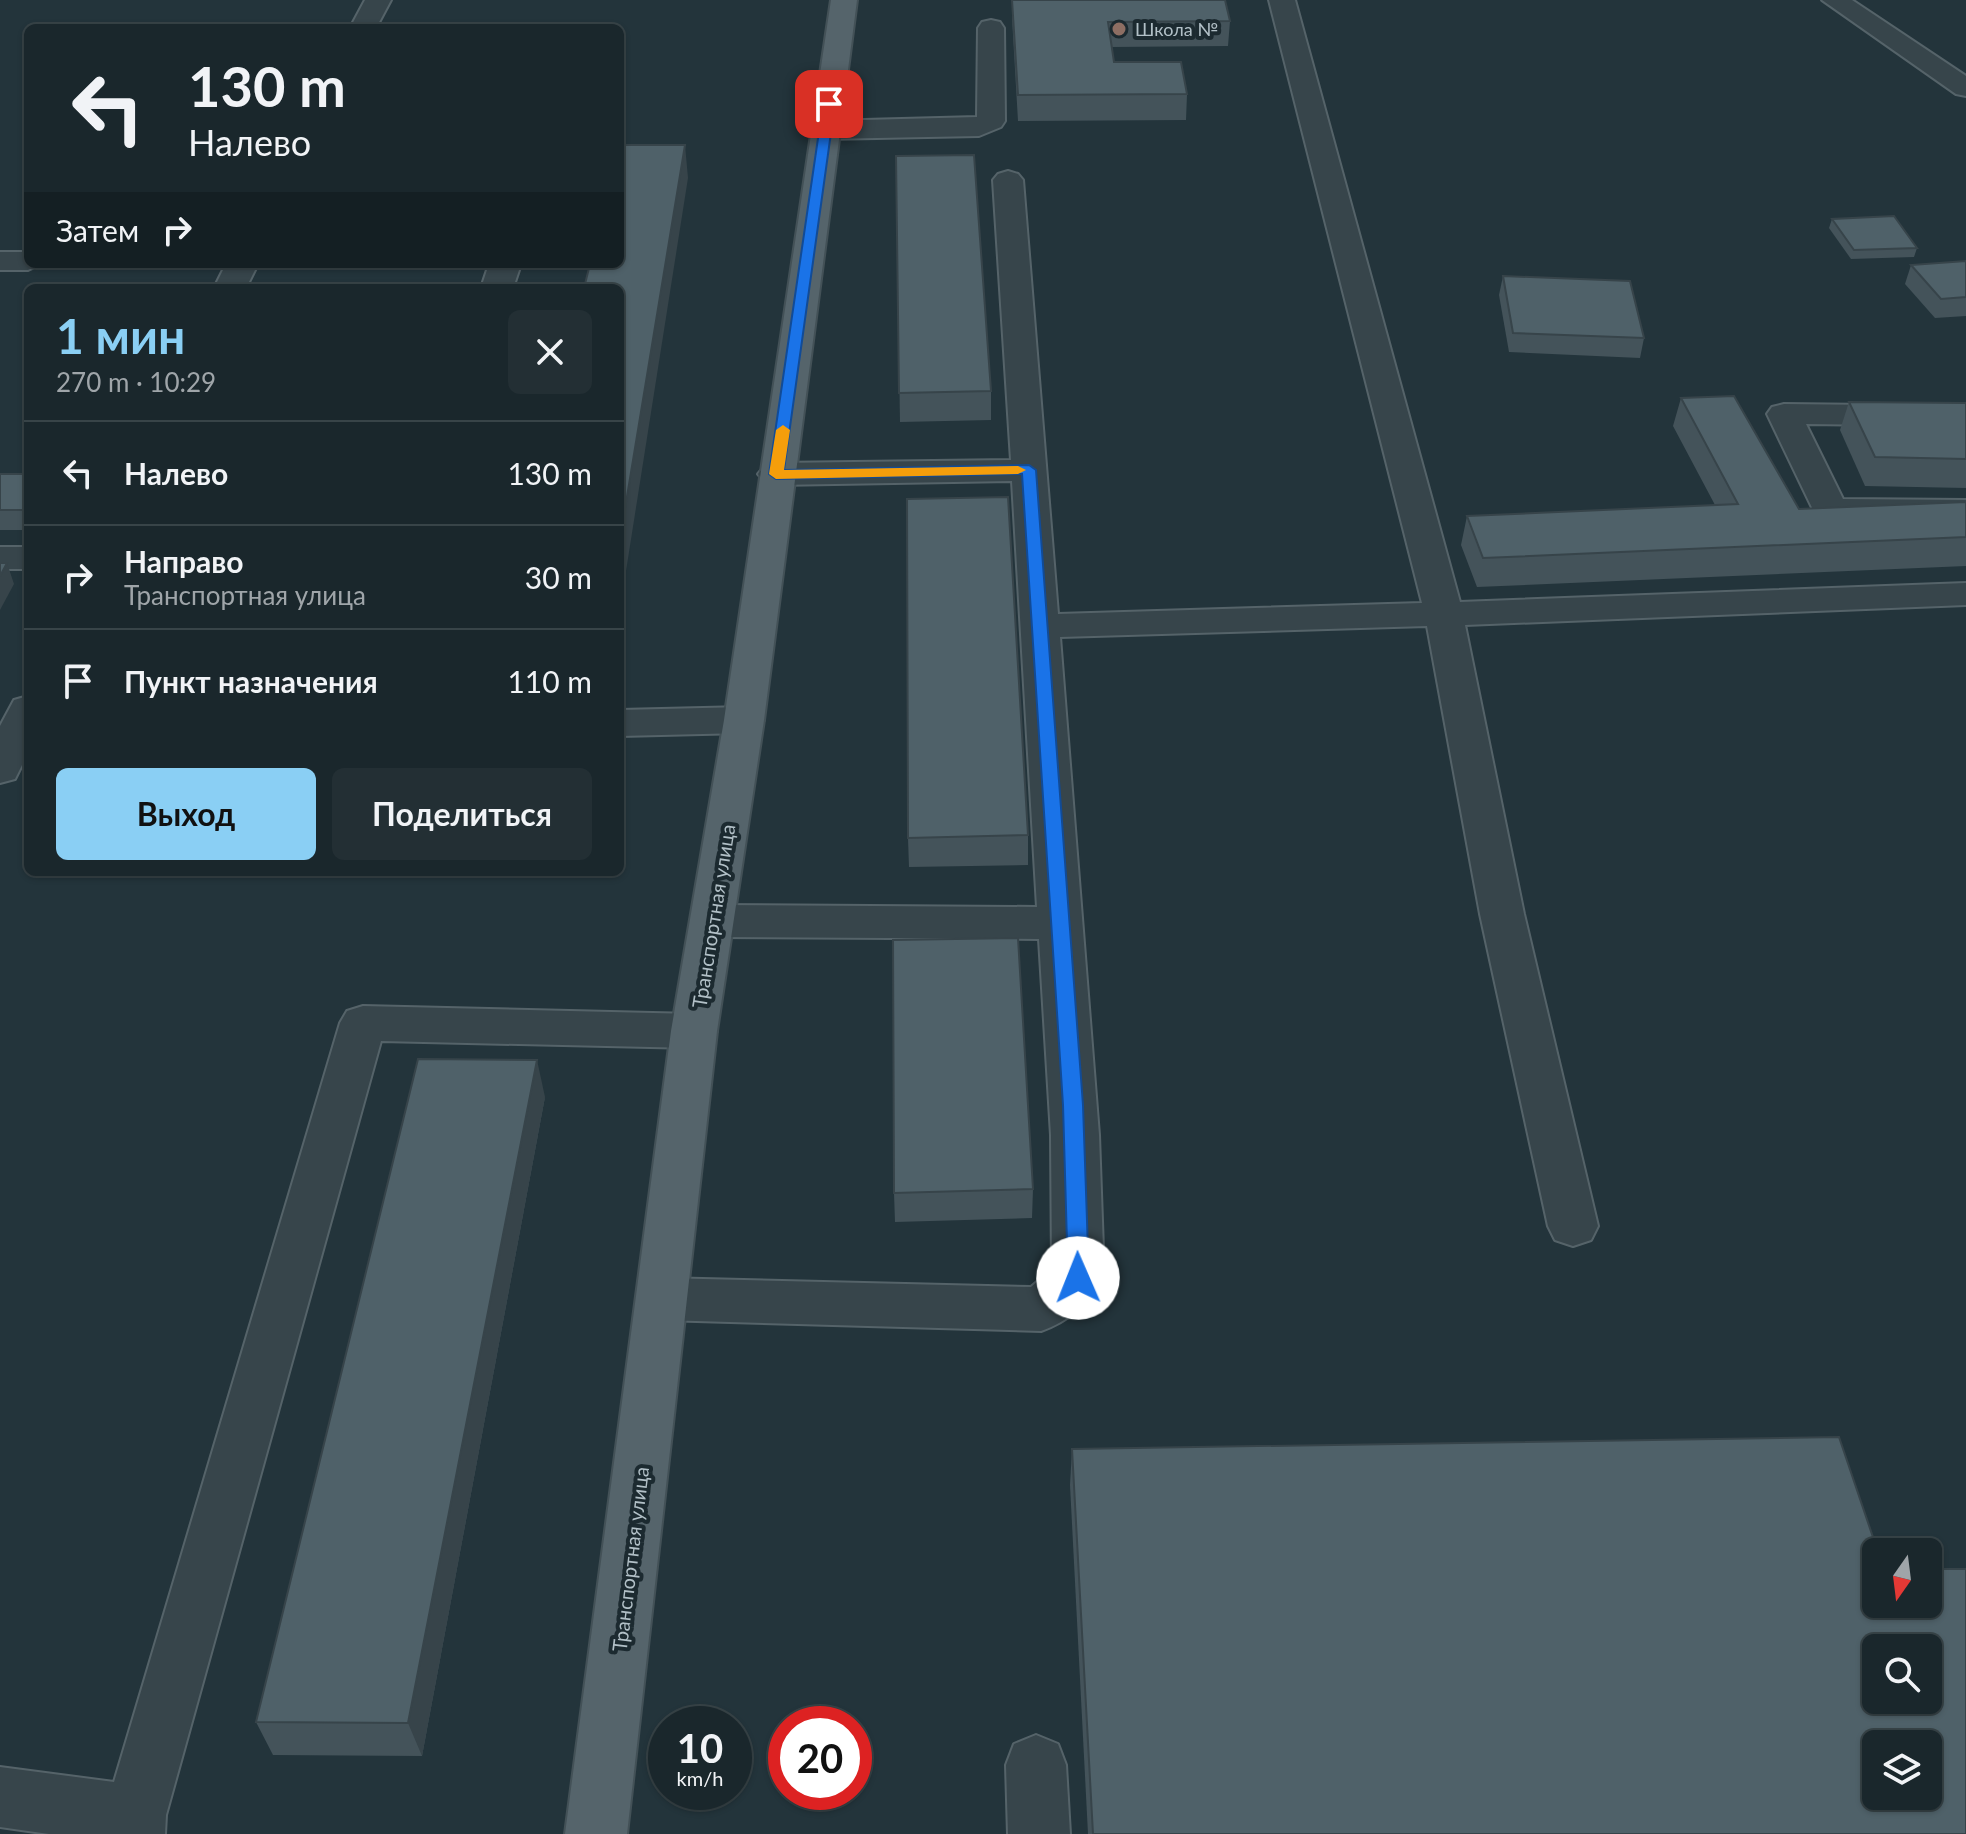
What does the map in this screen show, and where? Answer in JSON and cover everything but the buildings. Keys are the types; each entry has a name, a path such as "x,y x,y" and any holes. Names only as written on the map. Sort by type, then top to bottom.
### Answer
{"main road":[{"name":"Транспортная улица","path":"596,1834 694,1031 744,720 844,0"}],"street":[{"path":"365,24 378,0"},
{"path":"1282,0 1444,614 1502,914 1573,1226"},
{"path":"1835,0 1966,88"},
{"path":"826,130 979,128 991,121 991,28"},
{"path":"662,1299 1041,1309 1078,1278 1075,1135 1008,180"},
{"path":"0,261 24,261"},
{"path":"1966,416 1784,414 1830,510 1966,511"},
{"path":"776,474 1029,470"},
{"path":"0,558 24,558"},
{"path":"1040,626 1966,594"},
{"path":"0,769 24,718"},
{"path":"624,723 744,720"},
{"path":"713,921 1061,923"},
{"path":"0,1797 134,1825 363,1023 694,1031"},
{"path":"1036,1765 1039,1834"}],"slow traffic":[{"path":"783,430 776,474 1018,470"}],"place":[{"name":"Школа №","path":"1119,29"}],"route":[{"path":"829,104 776,474 1029,470 1075,1135 1078,1278"}]}
